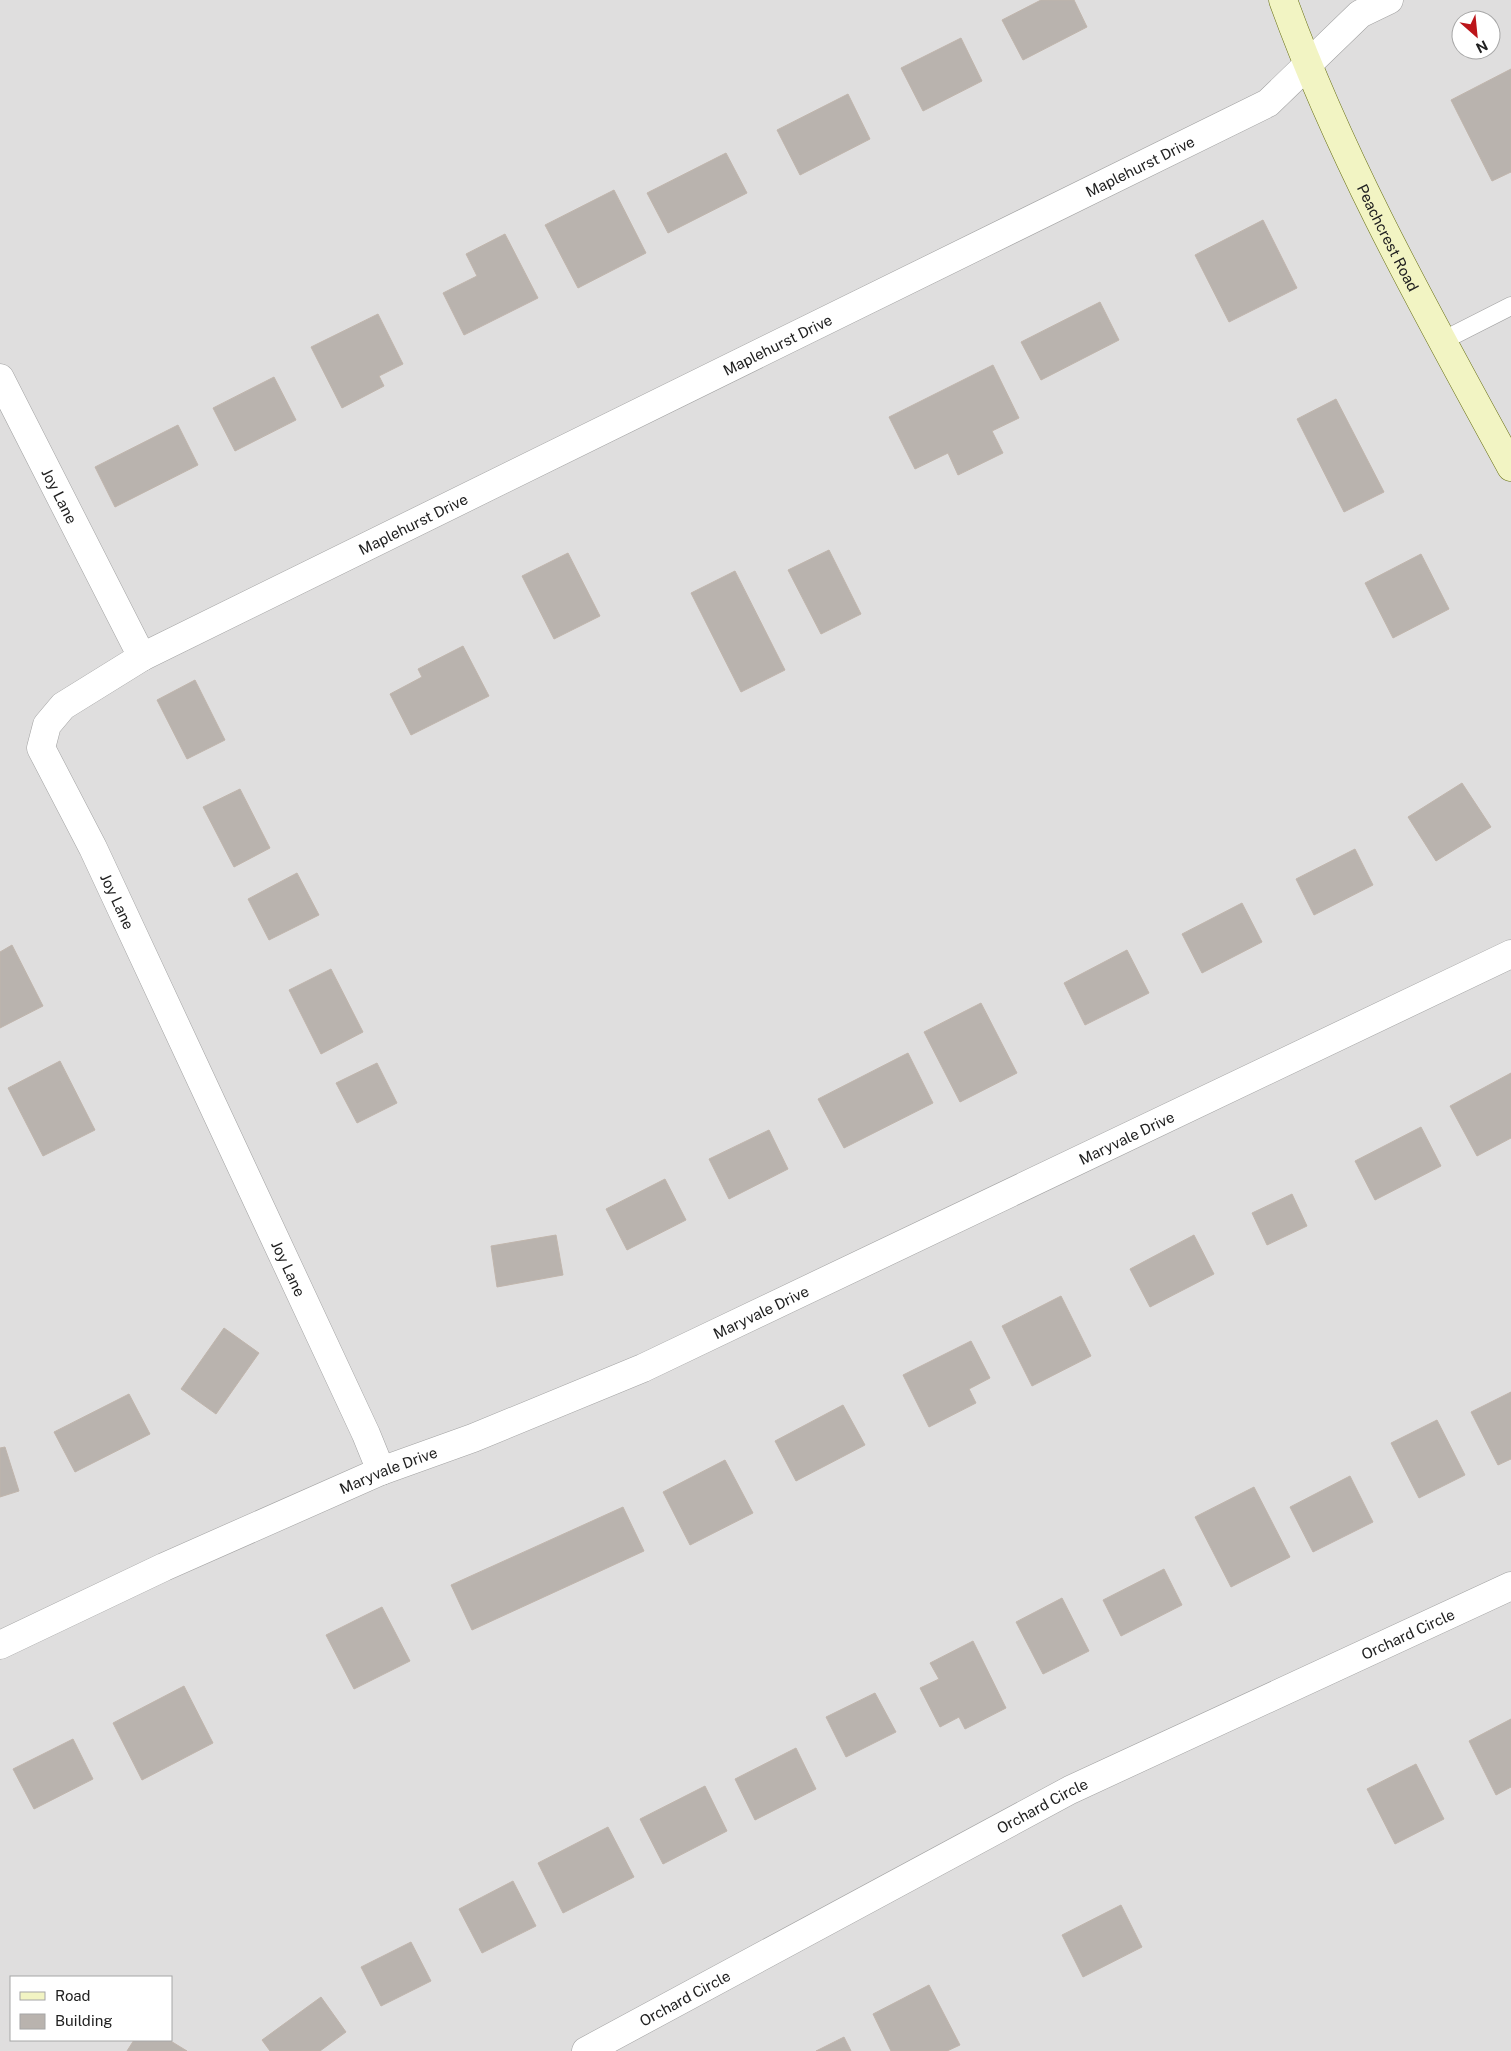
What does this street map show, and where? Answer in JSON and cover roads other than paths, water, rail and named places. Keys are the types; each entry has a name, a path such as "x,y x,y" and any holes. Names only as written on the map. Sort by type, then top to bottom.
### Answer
{"street":[{"name":"Peachcrest Road","path":"1283,0 1306,64 1409,280 1511,466"},
{"name":"Maplehurst Drive","path":"142,657 1268,103 1306,64 1360,14 1389,0"},
{"name":"Joy Lane","path":"0,378 142,657 63,706 47,725 41,748 97,857 382,1471"},
{"name":"Maryvale Drive","path":"0,1645 164,1567 382,1471 473,1438 643,1368 1511,954"},
{"name":"Orchard Circle","path":"586,2051 1070,1790 1511,1586"}],"lane":[{"path":"1442,341 1511,306"}]}
